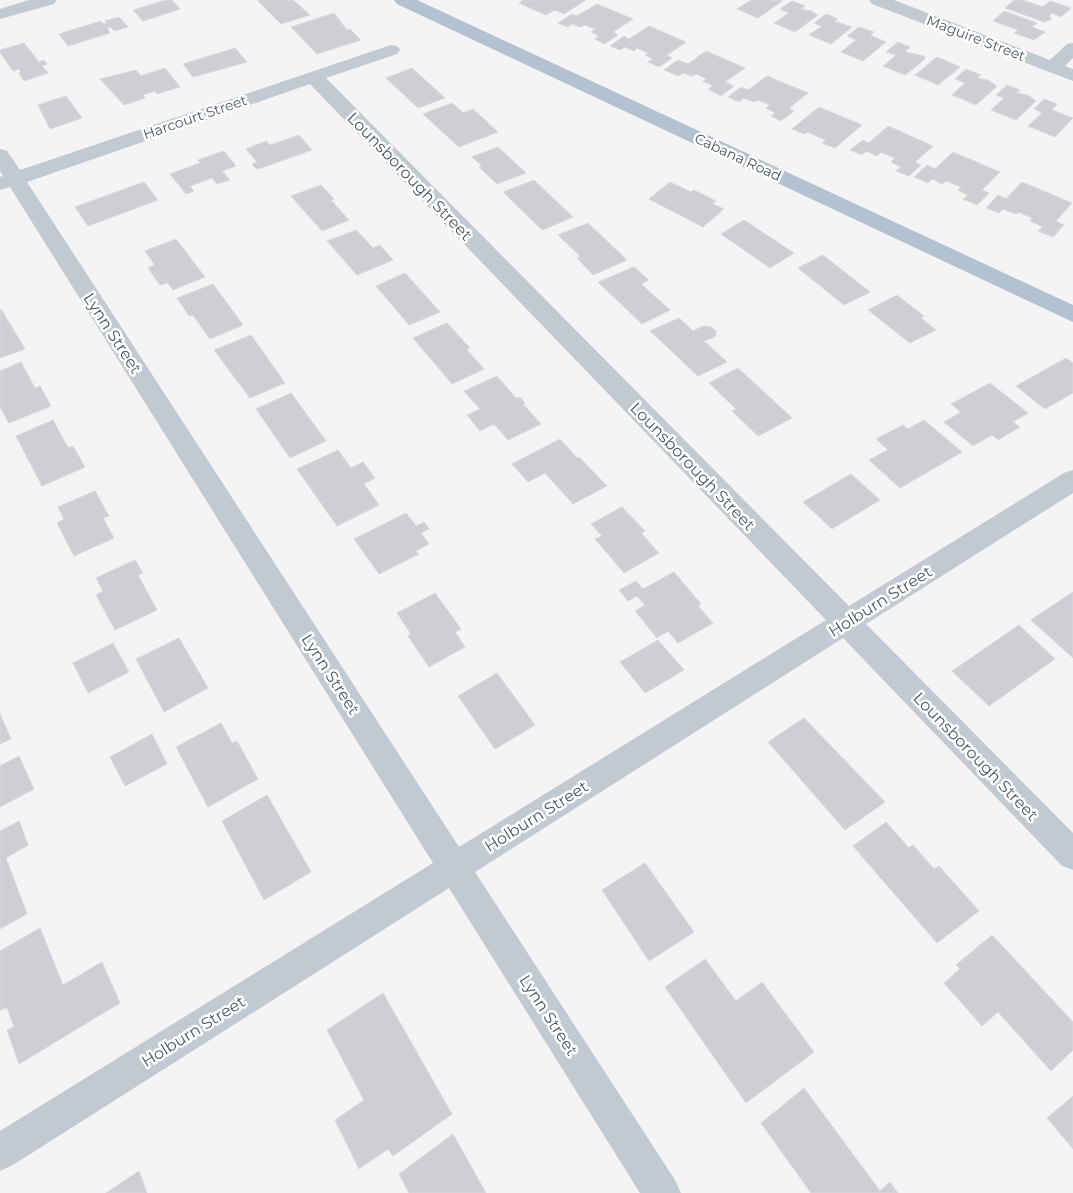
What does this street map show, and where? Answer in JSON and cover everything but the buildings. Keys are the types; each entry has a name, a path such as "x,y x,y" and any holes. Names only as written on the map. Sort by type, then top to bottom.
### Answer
{"main road":[{"name":"Cabana Road","path":"403,0 1073,314"}],"street":[{"path":"0,14 48,0"},
{"name":"Maguire Street","path":"878,0 1073,75"},
{"path":"1053,67 1073,48"},
{"name":"Harcourt Street","path":"8,182 391,50"},
{"name":"Lounsborough Street","path":"314,77 1073,855"},
{"name":"Lynn Street","path":"0,155 8,182 454,867 662,1193"},
{"name":"Holburn Street","path":"0,1152 1073,480"}]}
